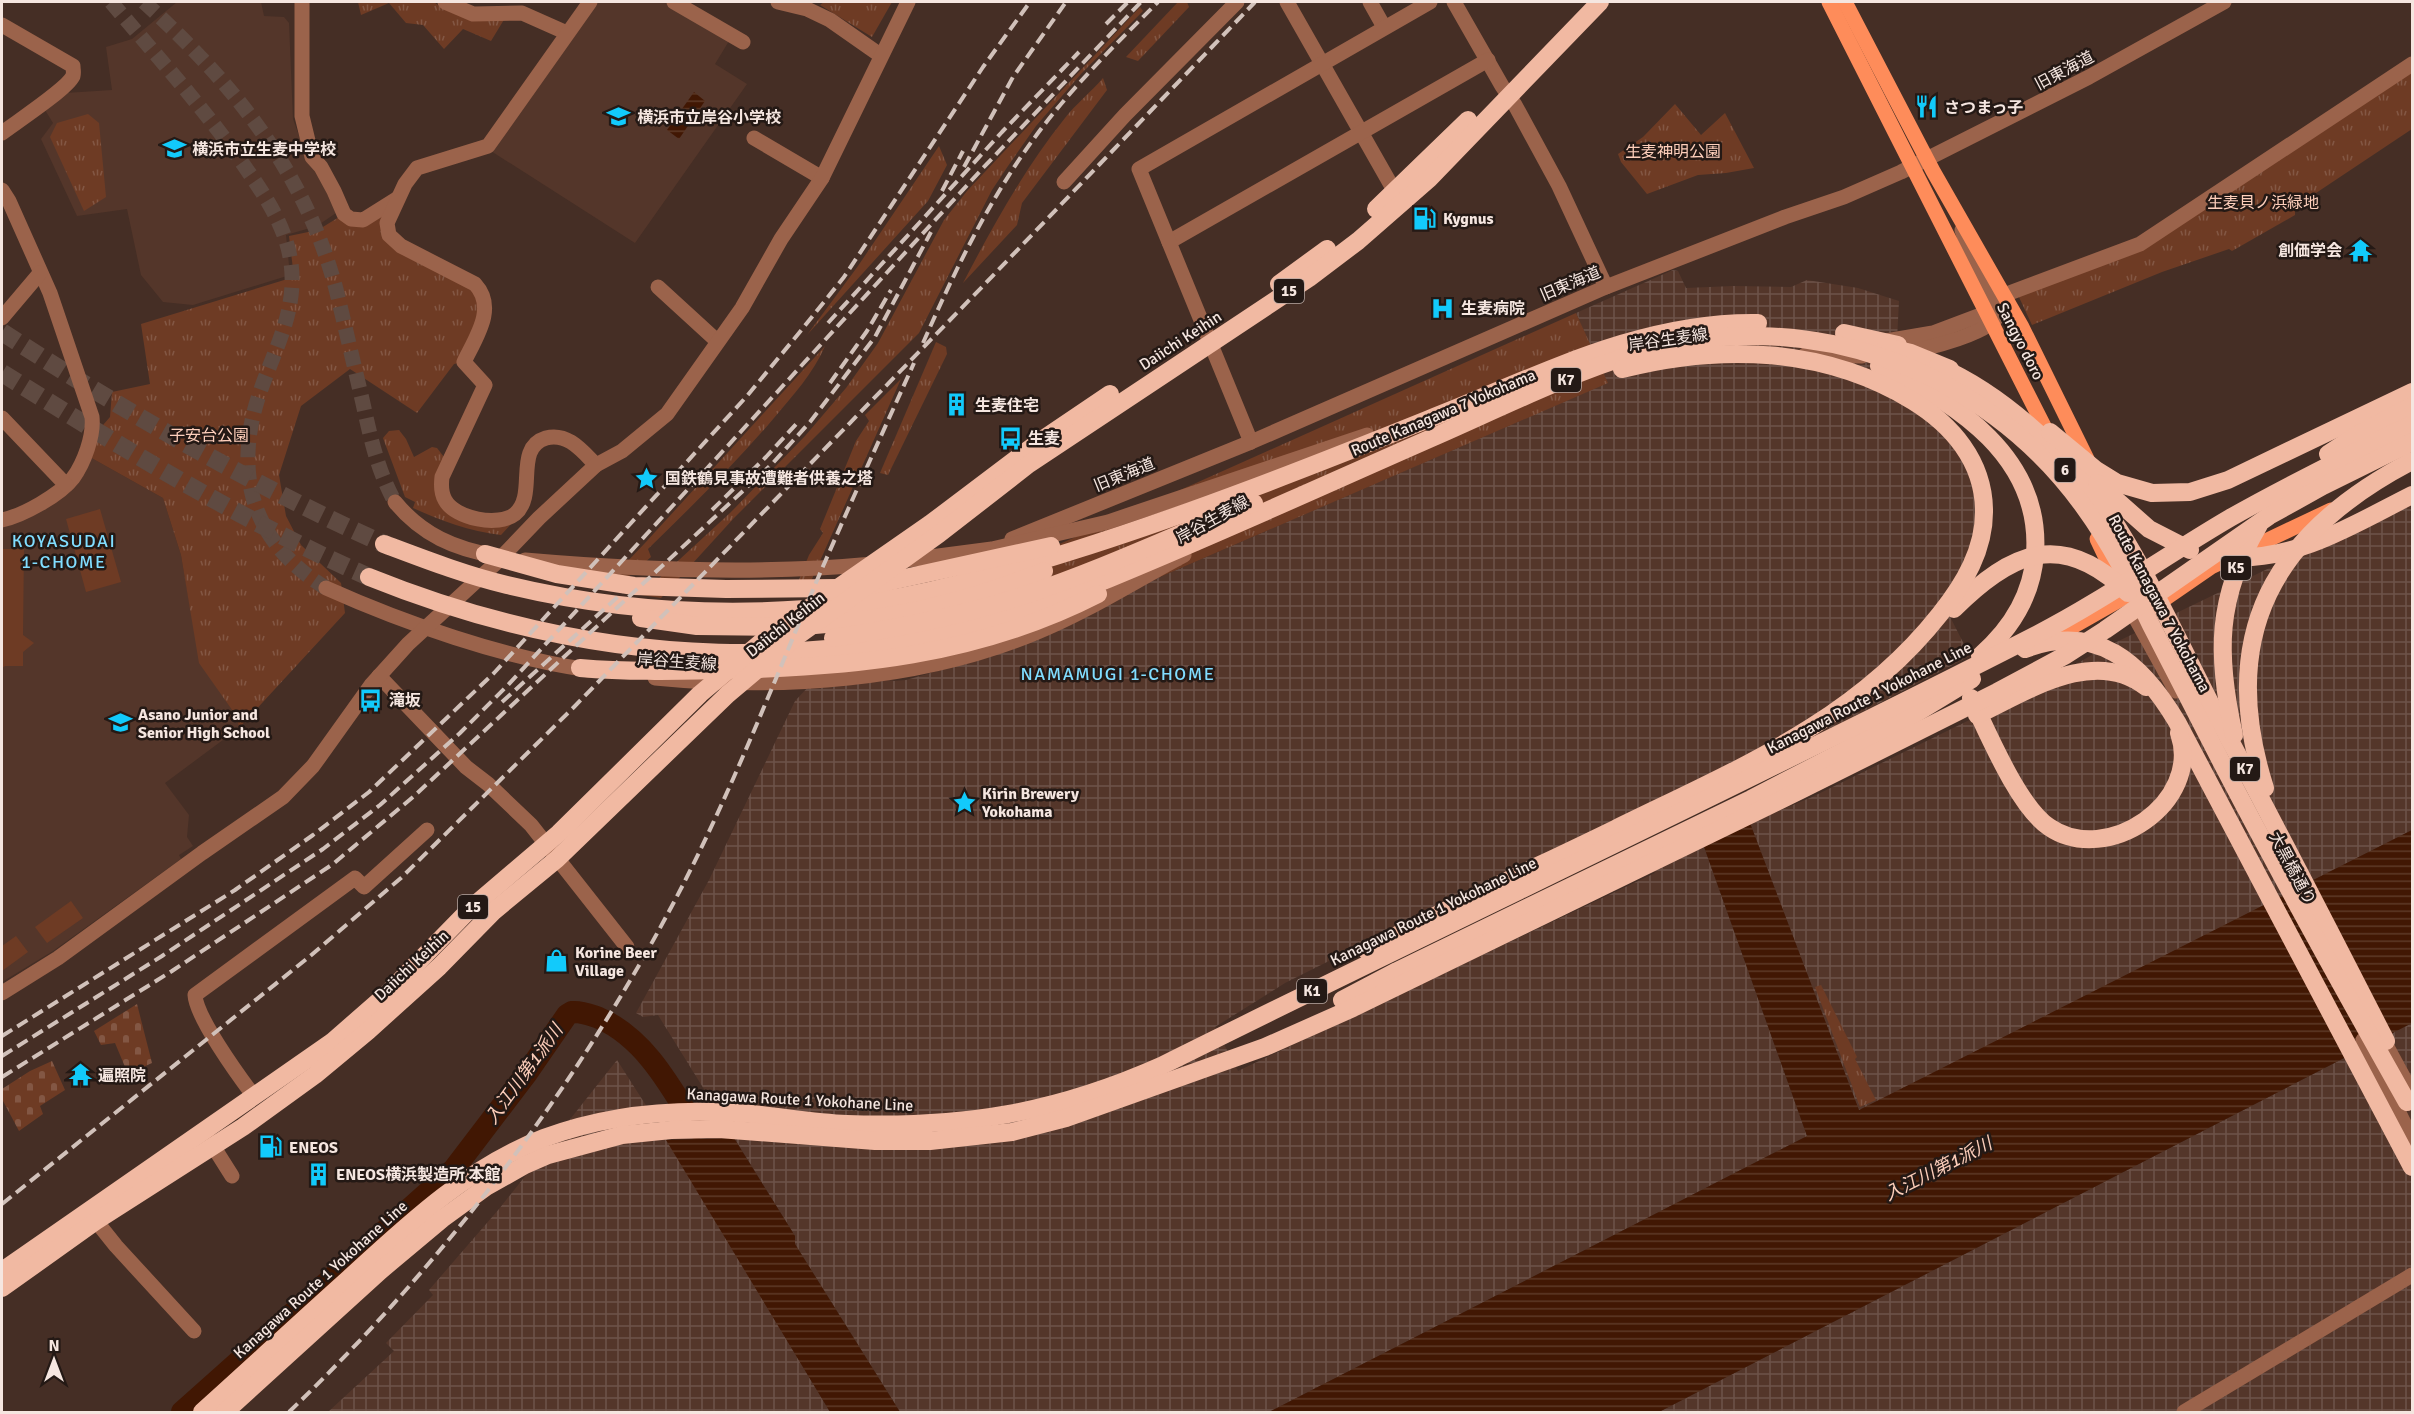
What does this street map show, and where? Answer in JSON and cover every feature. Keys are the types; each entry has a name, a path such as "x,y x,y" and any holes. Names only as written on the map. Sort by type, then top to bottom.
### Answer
{"highway":[{"name":"Daiichi Keihin","path":"2,1288 96,1221 213,1146 315,1075 440,967 552,852 728,694 796,637 935,529 1036,444 1309,278 1358,242 1429,179 1584,2"},
{"name":"Daiichi Keihin","path":"1207,338 1346,236 1600,2"},
{"name":"Route Kanagawa 7 Yokohama","path":"384,544 506,585 606,603 702,611 780,610 852,604 924,592 1038,562 1129,532 1431,419 1602,348 1673,330 1725,324 1785,324 1844,333 1911,354 1969,382 2041,437 2087,487 2118,528 2284,841"},
{"path":"1602,348 1673,334 1718,331 1779,335 1824,346 1882,368 1936,396 1993,441 2018,474 2031,508 2035,548 2029,585 2014,619 1993,645 1965,669 1825,759"},
{"path":"1844,333 1932,355 1982,378 2010,396 2101,474 2128,488 2152,493 2190,492 2215,485 2412,392"},
{"path":"1743,336 1792,334 1842,338 1911,353 1948,368 1983,388 2022,415 2149,529 2173,543 2198,553 2244,558 2282,553 2316,541 2412,495"},
{"name":"Route Kanagawa 7 Yokohama","path":"369,577 424,599 495,621 607,644 683,652 770,653 841,649 919,637 1035,607 1108,579 1557,383 1636,353 1691,340 1743,336 1793,337 1842,345 1889,358 1929,375 1969,397 2008,425 2048,462 2067,484 2115,555 2286,887 2411,1100"},
{"path":"1422,442 1570,384 1626,368 1683,357 1739,353 1787,356 1835,366 1871,379 1917,404 1955,435 1974,463 1984,503 1982,536 1970,569 1947,605 1902,658"},
{"name":"K5","path":"2411,1100 2250,785 2229,714 2222,646 2227,600 2232,579 2249,541 2270,510 2295,481 2324,457 2357,435 2412,406"},
{"name":"Kanagawa Route 1 Yokohane Line","path":"202,1413 393,1238 452,1189 497,1160 544,1138 614,1119 683,1112 744,1114 872,1125 933,1124 994,1118 1053,1105 1108,1088 1161,1066 1888,710 2060,622 2258,503 2412,424"},
{"name":"Kanagawa Route 1 Yokohane Line","path":"225,1413 380,1271 442,1219 486,1187 525,1165 548,1155 622,1135 694,1128 875,1141 957,1140 1012,1132 1142,1092 1265,1047 1353,1008 1801,790 2066,655 2148,602 2269,516 2323,486 2412,442"},
{"name":"K5","path":"2411,1100 2284,841 2260,771 2248,716 2247,669 2256,624 2263,605 2290,558 2318,525 2352,496 2412,461"},
{"path":"607,644 697,648 780,644 885,630 968,612 1025,596 1073,578 1350,465"},
{"path":"506,585 592,609 697,626 765,627 872,619 963,599 1030,577 1138,531 1255,474"},
{"path":"485,554 557,574 634,586 726,589 854,587 912,578 1097,535 1274,479"},
{"path":"580,668 644,671 809,668 882,660 933,651 1004,633 1078,604 1239,522"},
{"path":"1247,1023 1391,939 1779,748 1825,721 1856,699 1973,590 2000,569 2027,557 2063,556 2081,560 2097,568 2136,601 2168,637 2207,697"},
{"path":"1580,861 1701,814 2067,630"},
{"path":"1142,1092 1348,997 1743,802 1913,715 1996,663 2028,648 2057,641 2078,641 2101,646 2122,657 2150,681 2177,722 2412,1167"},
{"path":"1801,790 1879,761 2054,680 2085,671 2110,672 2134,678 2152,691 2172,717 2181,737 2181,758 2172,790 2151,816 2132,830 2109,837 2084,838 2059,833 2040,820 2025,802 1971,698"},
{"name":"Daiichi Keihin","path":"2,1271 332,1042 388,993 471,908 552,852"}],"main road":[{"name":"Sangyo doro","path":"1829,2 1920,163 1955,210 2022,327 2071,424 2146,585"},
{"name":"Sangyo doro","path":"1845,2 2124,598 2135,617"},
{"path":"2067,630 2146,585 2211,567 2412,471"},
{"path":"1971,698 2157,606 2211,567"}],"street":[{"path":"302,2 302,116 312,157 321,167 344,214 351,219 363,220 398,198"},
{"path":"445,2 473,14 518,7 522,13 567,33"},
{"path":"590,2 488,146 417,168 405,184 387,224 389,235 419,256 475,284 484,293 486,304 477,335 464,362 485,385 445,470 441,486 445,500 462,514 488,520 506,519 513,515 524,501 531,450 545,438 554,437 573,442 596,465"},
{"path":"674,2 743,42"},
{"path":"778,2 807,9 830,20 880,56"},
{"path":"2,993 58,958 282,797 313,766 379,676 408,644 496,563 539,518 596,465 622,451 667,414 742,308 781,239 822,178 908,2"},
{"path":"1064,182 1125,115 1237,2"},
{"path":"1287,2 1395,192"},
{"path":"1370,2 1384,27"},
{"path":"1251,442 1139,169 1430,2"},
{"path":"1454,2 1515,105 1559,186 1606,287"},
{"name":"旧東海道","path":"935,529 965,558 1251,442 1606,287 1785,216 1844,197 1920,163 2089,77 2224,2"},
{"path":"2,25 73,66 74,73 72,78 49,98 2,134"},
{"path":"1169,242 1488,60"},
{"path":"2004,295 2139,244 2412,64"},
{"path":"754,138 822,178"},
{"path":"2,190 50,294 92,417 93,428 80,466 66,485 29,510 2,520"},
{"path":"1955,210 1970,254 1994,299 1992,317 2022,327"},
{"path":"2,318 40,273"},
{"path":"658,287 717,342"},
{"name":"岸谷生麦線","path":"326,588 362,604 444,633 523,656 580,668 688,681 790,682 884,672 966,656 1004,645 1060,622 1350,465 1566,382 1633,361 1682,353 1731,350 1828,356 1884,355 1921,350 1992,317"},
{"name":"岸谷生麦線","path":"395,502 411,520 432,536 464,549 485,554 555,562 698,569 808,569 897,562 992,549 1061,534 1151,509 1561,368 1630,348 1681,339 1724,336 1829,342 1898,340 1967,327"},
{"path":"2,418 7,432 66,485"},
{"name":"大黒橋通り","path":"2146,585 2385,1043 2411,1100"},
{"name":"大黒橋通り","path":"2135,617 2285,892 2412,1138"},
{"path":"379,676 466,767 488,784 531,825 627,947"},
{"path":"253,1095 199,1014 195,995 355,878 364,887 427,830"},
{"path":"203,1131 232,1176"},
{"path":"96,1221 194,1331"},
{"path":"2184,1413 2412,1275"}],"shaded area":[{"name":"横浜市立生麦中学校","path":"177,2 261,2 264,16 284,17 289,23 293,119 307,158 318,174 336,213 317,226 286,235 290,275 193,305 163,302 141,275 127,209 77,216 41,139 53,123 45,110 65,93 112,90 106,47 132,39"},
{"name":"横浜市立岸谷小学校","path":"596,2 664,2 729,41 715,64 747,84 635,243 491,151"},
{"name":"Kirin Brewery Yokohama","path":"1673,270 1678,271 1686,288 1791,287 1807,280 1858,288 1899,301 1894,398 1919,414 1943,435 1963,461 1976,494 1976,526 1968,556 1942,601 1970,656 1814,737 1681,800 1507,872 1285,983 1215,1027 1238,1071 1655,873 1653,869 1703,844 1807,1136 1269,1412 900,1412 795,1244 795,1236 658,1015 643,1017 636,1013 709,880 795,701 810,685 881,678 894,681 906,680 955,666 1607,383 1576,313"},
{"name":"Asano Junior and Senior High School","path":"88,456 163,498 181,555 200,663 237,717 239,728 165,783 189,815 187,837 193,846 179,855 181,859 53,951 2,982 2,525 33,513"},
{"path":"2412,499 2412,830 1859,1111 1750,823 1812,797 2037,687 2102,649"},
{"path":"2412,1023 2412,1412 1659,1412"},
{"path":"617,1060 830,1412 328,1412 394,1351 386,1343 433,1295 429,1290 499,1209"}],"green space":[{"path":"358,2 434,2 458,15 476,18 505,18 491,41 463,29 444,49 423,25 406,23 389,3 361,15"},
{"path":"824,2 892,2 872,37 820,5"},
{"path":"1178,2 1187,2 1189,7 1138,61 1126,57"},
{"path":"1140,7 1143,11 1081,74 1036,126 1008,166 992,190 919,333 734,518 661,598 641,595 731,512 805,436 846,388 878,343 944,220 967,191"},
{"name":"生麦貝ノ浜緑地","path":"2412,70 2412,129 2295,207 2295,215 2232,251 2229,249 2162,272 2032,325 2018,295 2142,249"},
{"path":"1103,78 1107,90 1022,203 1017,225 963,283 1036,157 1069,113"},
{"name":"生麦神明公園","path":"1675,104 1701,135 1725,113 1754,168 1698,175 1647,194 1621,162 1618,154 1643,137"},
{"path":"88,114 99,123 106,197 84,211 50,137 57,123"},
{"path":"939,146 947,165 928,201 807,335 858,266"},
{"name":"子安台公園","path":"398,198 389,235 484,293 464,362 454,364 417,413 350,369 301,406 279,475 286,516 301,545 341,583 345,613 239,728 237,717 199,663 181,555 163,498 88,456 97,432 110,417 112,392 150,384 141,324 294,277 289,236 318,230 344,214 351,219"},
{"path":"1576,313 1608,383 955,666 921,606"},
{"path":"936,342 946,347 947,354 888,475 880,473"},
{"path":"825,346 815,366 802,384 759,435 713,485 648,549 651,557 613,590 601,589 645,543"},
{"path":"901,379 804,597 792,597 809,555 823,533 820,529 856,441 869,421 865,415"},
{"path":"399,430 414,457 432,447 437,448 444,457 437,495 441,507 449,513 470,520 513,522 501,535 456,525 413,508 415,502 405,497 383,438 389,431"},
{"path":"100,509 121,582 86,592 66,519"},
{"path":"2,549 24,549 23,635 34,643 23,652 23,666 2,668"},
{"path":"71,901 83,918 47,943 35,927"},
{"path":"16,936 28,952 2,971 2,946"},
{"path":"1821,985 1876,1100 1860,1107 1815,987"},
{"path":"137,1004 152,1063 128,1074 115,1043 101,1045 94,1031"},
{"path":"52,1061 65,1090 40,1106 43,1114 19,1131 2,1099 2,1089 30,1071"}],"water":[{"path":"694,92 705,101 679,139 667,130"},
{"path":"1750,823 1859,1110 2412,830 2412,1023 1659,1412 1269,1412 1807,1136 1703,844"},
{"path":"734,1138 795,1236 795,1244 900,1412 830,1412 666,1140"}],"waterway":[{"name":"入江川第1派川","path":"182,1412 454,1169 527,1073 567,1015 572,1012 599,1018 630,1038 655,1065 696,1128"}],"tunnel":[{"path":"111,2 228,143 263,194 285,237 292,268 290,304 252,422 248,450 249,478 255,503 265,528 281,550 301,570 326,588"},
{"path":"144,2 208,66 237,100 264,135 308,211 325,253 338,297 375,452 383,477 395,502"},
{"path":"2,332 94,390 188,445 285,497 384,544"},
{"path":"2,373 136,455 228,507 369,577"}],"railway":[{"path":"2,1036 235,890 313,835 369,792 494,673 747,396 844,277 983,67 1030,2"},
{"path":"964,167 1013,77 1066,2"},
{"path":"1106,24 1128,2"},
{"path":"2,1056 162,956 323,849 380,805 460,733 508,685 983,168 1141,2"},
{"path":"923,343 948,287 990,206 1023,154 1068,95 1158,2"},
{"path":"2,1204 309,957 401,878 574,707 1255,2"},
{"path":"828,323 1002,132 1079,52"},
{"path":"942,191 963,151"},
{"path":"2,1077 172,971 333,864 413,797 772,464 810,422 875,337 931,232"},
{"path":"830,383 867,331 891,290"},
{"path":"289,1412 397,1300 497,1179 543,1116 628,985 688,876 708,834 914,363"},
{"path":"712,510 798,422"},
{"path":"502,702 622,593"}],"place":[{"name":"さつまっ子","path":"1926,107"},
{"name":"横浜市立岸谷小学校","path":"619,117"},
{"name":"横浜市立生麦中学校","path":"174,149"},
{"name":"Kygnus","path":"1425,218"},
{"name":"創価学会","path":"2360,250"},
{"name":"生麦病院","path":"1443,308"},
{"name":"生麦住宅","path":"957,405"},
{"name":"生麦","path":"1010,438"},
{"name":"国鉄鶴見事故遭難者供養之塔","path":"647,478"},
{"name":"滝坂","path":"371,700"},
{"name":"Asano Junior and Senior High School","path":"120,723"},
{"name":"Kirin Brewery Yokohama","path":"964,802"},
{"name":"Korine Beer Village","path":"557,961"},
{"name":"遍照院","path":"80,1075"},
{"name":"ENEOS","path":"271,1147"},
{"name":"ENEOS横浜製造所 本館","path":"318,1174"}],"district":[{"name":"KOYASUDAI 1-CHOME","path":"64,551"},
{"name":"NAMAMUGI 1-CHOME","path":"1118,674"}]}
